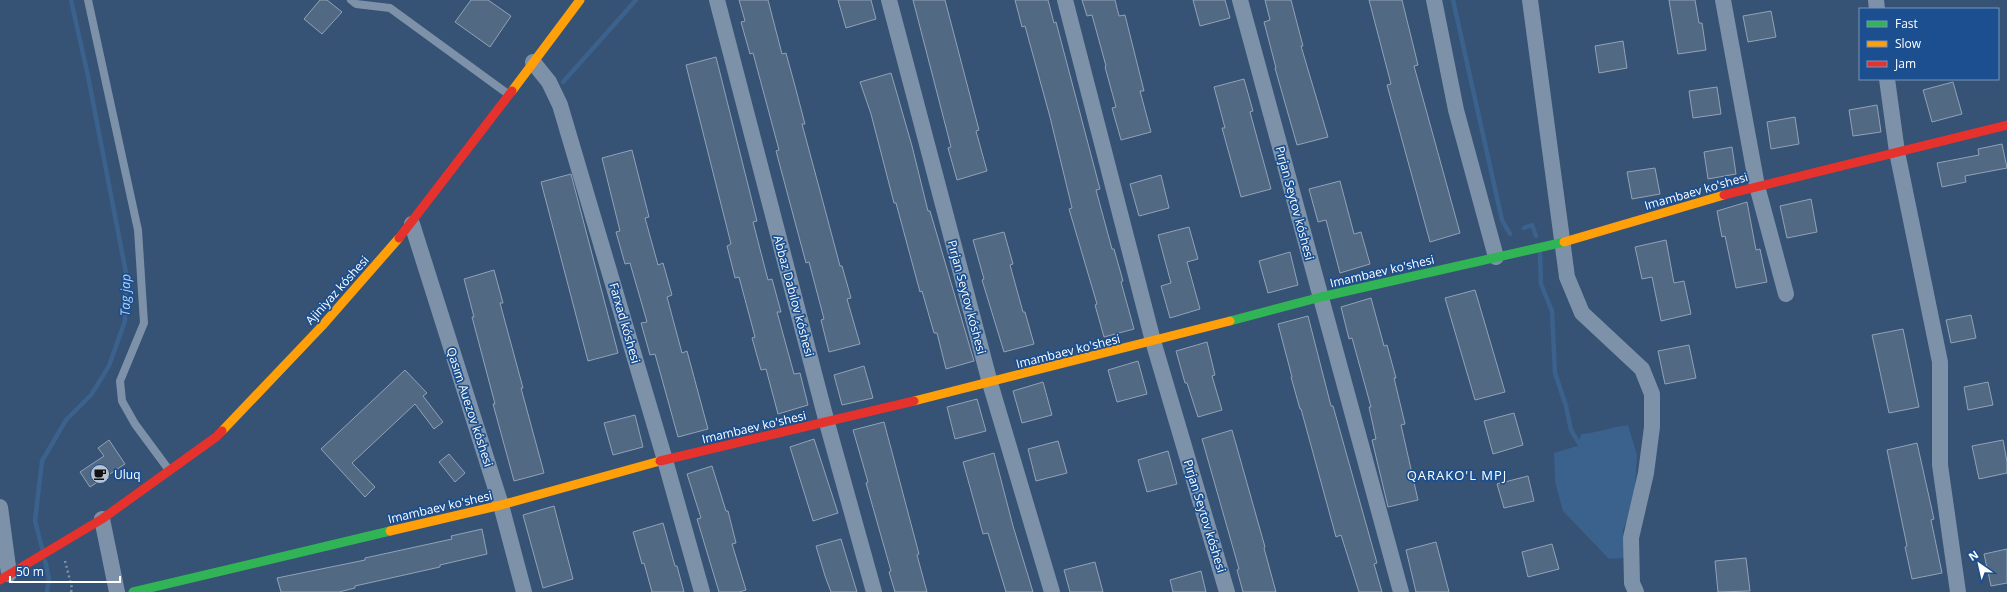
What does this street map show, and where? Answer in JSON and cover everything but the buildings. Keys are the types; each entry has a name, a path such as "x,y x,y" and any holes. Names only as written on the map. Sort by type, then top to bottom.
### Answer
{"street":[{"name":"Ajiniyaz kóshesi","path":"5,577 102,519 216,437 322,326 412,224 580,0"},
{"name":"Abbaz Dabılov kóshesi","path":"717,0 827,422 874,592"},
{"name":"Pırjan Seytov kóshesi","path":"889,0 990,383 1052,592"},
{"name":"Pırjan Seytov kóshesi","path":"1065,0 1153,341 1227,592"},
{"name":"Pırjan Seytov kóshesi","path":"1240,0 1401,592"},
{"path":"1434,0 1456,110 1496,257"},
{"path":"1530,0 1541,71 1561,243 1567,276 1582,314 1642,369 1652,394 1652,427 1646,474 1631,538 1632,583 1636,592"},
{"path":"1723,0 1757,186 1786,294"},
{"name":"Farxad kóshesi","path":"533,62 549,82 560,105 665,460 702,592"},
{"path":"1887,80 1897,152 1940,362 1940,465 1958,592"},
{"name":"Imambaev ko'shesi","path":"133,592 501,505 665,460 990,383 1321,297 1561,243 1757,186 2007,124"},
{"name":"Qasım Auezov kóshesi","path":"412,224 501,505 524,592"},
{"path":"0,507 5,577"},
{"path":"102,519 117,592"}],"lane":[{"path":"88,0 138,230 144,323 120,381 122,402 135,424 170,470"},
{"path":"351,0 356,4 390,8 508,94"}],"path":[{"path":"60,543 72,588 71,592"}],"water":[{"path":"1628,425 1637,455 1634,504 1623,530 1624,558 1609,559 1563,511 1555,482 1554,453 1580,445 1579,442 1581,434"}],"waterway":[{"name":"Tag jap","path":"42,548 35,521 42,461 66,420 91,395 109,366 125,321 126,273 88,76 71,0"},
{"path":"563,82 636,0"},
{"path":"1453,0 1502,220 1510,234"},
{"path":"1524,228 1532,225 1536,236"},
{"path":"1540,254 1541,284 1552,311 1555,373 1566,406 1571,430 1580,445"},
{"name":"Tag jap","path":"45,561 49,578 47,592"}],"traffic: fast":[{"path":"1230,321 1321,297 1564,242"},
{"path":"133,592 390,531"}],"traffic: slow":[{"path":"512,91 580,0"},
{"path":"1564,242 1724,195"},
{"path":"222,431 322,326 399,238"},
{"path":"914,401 1230,321"},
{"path":"390,531 501,505 660,461"}],"traffic: jam":[{"path":"399,238 512,91"},
{"path":"1724,195 2007,125"},
{"path":"660,461 914,401"},
{"path":"0,580 102,519 216,437 222,431"}],"place":[{"name":"Uluq","path":"100,474"}],"district":[{"name":"QARAKO'L MPJ","path":"1457,475"}]}
